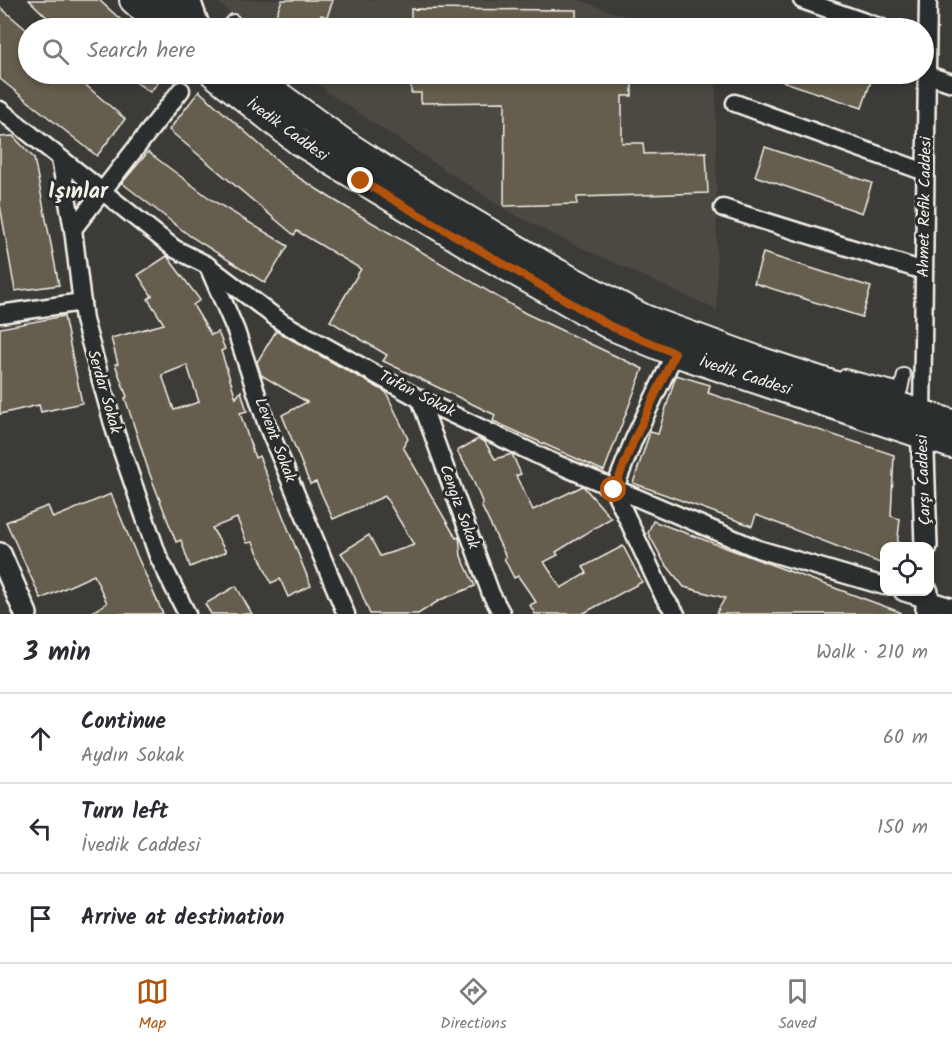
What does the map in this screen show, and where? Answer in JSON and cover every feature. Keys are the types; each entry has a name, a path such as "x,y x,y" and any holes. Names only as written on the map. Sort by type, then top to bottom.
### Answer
{"main road":[{"path":"134,0 153,18"},
{"path":"162,0 184,18"},
{"name":"İvedik Caddesi","path":"226,84 299,142 361,181 612,327 675,353 922,424 952,423"},
{"name":"İvedik Caddesi","path":"263,84 316,124 395,176 553,270 644,318 762,361 873,395 952,445"}],"street":[{"path":"189,0 194,18"},
{"path":"802,0 853,18"},
{"name":"Ahmet Refik Caddesi","path":"927,18 928,0"},
{"path":"934,77 952,83"},
{"path":"282,84 440,192 531,248 639,304 780,358 901,390 904,375"},
{"name":"Ahmet Refik Caddesi","path":"922,424 928,84"},
{"path":"73,229 181,90"},
{"path":"735,103 925,172"},
{"name":"Tufan Sokak","path":"0,110 175,249 207,265 284,323 420,399 614,490 758,549 880,585"},
{"name":"Serdar Sokak","path":"60,159 73,229 84,320 119,443 158,556 187,614"},
{"path":"723,208 924,272"},
{"name":"Levent Sokak","path":"207,265 236,331 267,425 346,614"},
{"path":"0,314 82,303"},
{"path":"675,353 634,440 614,490 664,597 676,614"},
{"name":"Cengiz Sokak","path":"420,399 491,594 502,614"},
{"name":"Çarşı Caddesi","path":"922,424 926,542"},
{"path":"0,554 26,614"},
{"path":"927,601 952,607"}],"shaded area":[{"path":"216,0 579,0 630,18 237,18"},
{"path":"317,84 716,84 717,310 560,238 506,210"}],"building":[{"path":"29,0 99,0 119,18 48,18"},
{"path":"282,0 333,0 327,17 321,15 320,18 275,18"},
{"path":"0,7 18,22 18,84 84,84 125,119 97,156 0,79"},
{"path":"411,9 576,10 576,18 411,18"},
{"path":"138,84 157,84 150,92"},
{"path":"411,84 632,84 632,96 622,96 622,143 643,143 644,154 706,152 708,193 577,197 577,204 504,206 505,102 421,103 421,93 411,93"},
{"path":"791,84 870,84 862,108"},
{"path":"199,91 293,174 329,197 525,313 643,369 604,471 493,421 495,415 383,361 387,355 330,321 361,269 297,231 294,235 169,130"},
{"path":"13,136 34,158 59,285 15,291 0,205 0,137"},
{"path":"765,147 872,183 862,213 755,176"},
{"path":"148,152 212,200 288,246 265,283 190,236 122,183"},
{"path":"763,253 871,287 862,317 754,283"},
{"path":"167,256 200,300 193,305 211,335 218,332 225,349 221,351 236,398 241,391 247,411 240,413 255,458 259,456 311,586 288,597 280,579 271,583 253,542 247,543 237,518 212,528 226,552 190,567 181,540 176,542 149,472 125,398 127,397 115,364 118,364 111,338 164,324 148,299 152,296 138,275","holes":["187,365 199,402 174,410 162,375"]},
{"path":"64,316 82,403 41,412 39,405 0,414 0,328"},
{"path":"276,331 386,392 408,439 403,447 456,538 459,537 461,556 475,586 440,600 418,614 370,614 351,568 341,553 369,535 380,556 414,545 385,496 333,519 316,482 310,484 282,415 307,402 261,375 257,362"},
{"path":"676,375 710,385 708,393 894,455 891,516 900,519 897,542 880,542 880,563 756,515 752,526 633,483 650,432 658,434"},
{"path":"478,439 485,442 495,459 512,454 521,474 516,476 533,510 583,486 611,518 556,552 558,555 544,562 561,588 587,573 583,567 623,546 642,582 582,614 535,614 530,605 536,602 518,576 514,578 481,505 483,504 469,471 457,451"},
{"path":"111,494 163,614 89,614 107,603 94,575 41,599 6,522 48,506 53,518"},
{"path":"653,521 900,612 900,614 716,614 725,598 684,587 664,562 648,533"},
{"path":"236,586 252,614 211,614 205,604"}],"district":[{"name":"Işınlar","path":"78,192"}],"route":[{"path":"361,181 612,327 675,353 634,440 614,490"}]}
